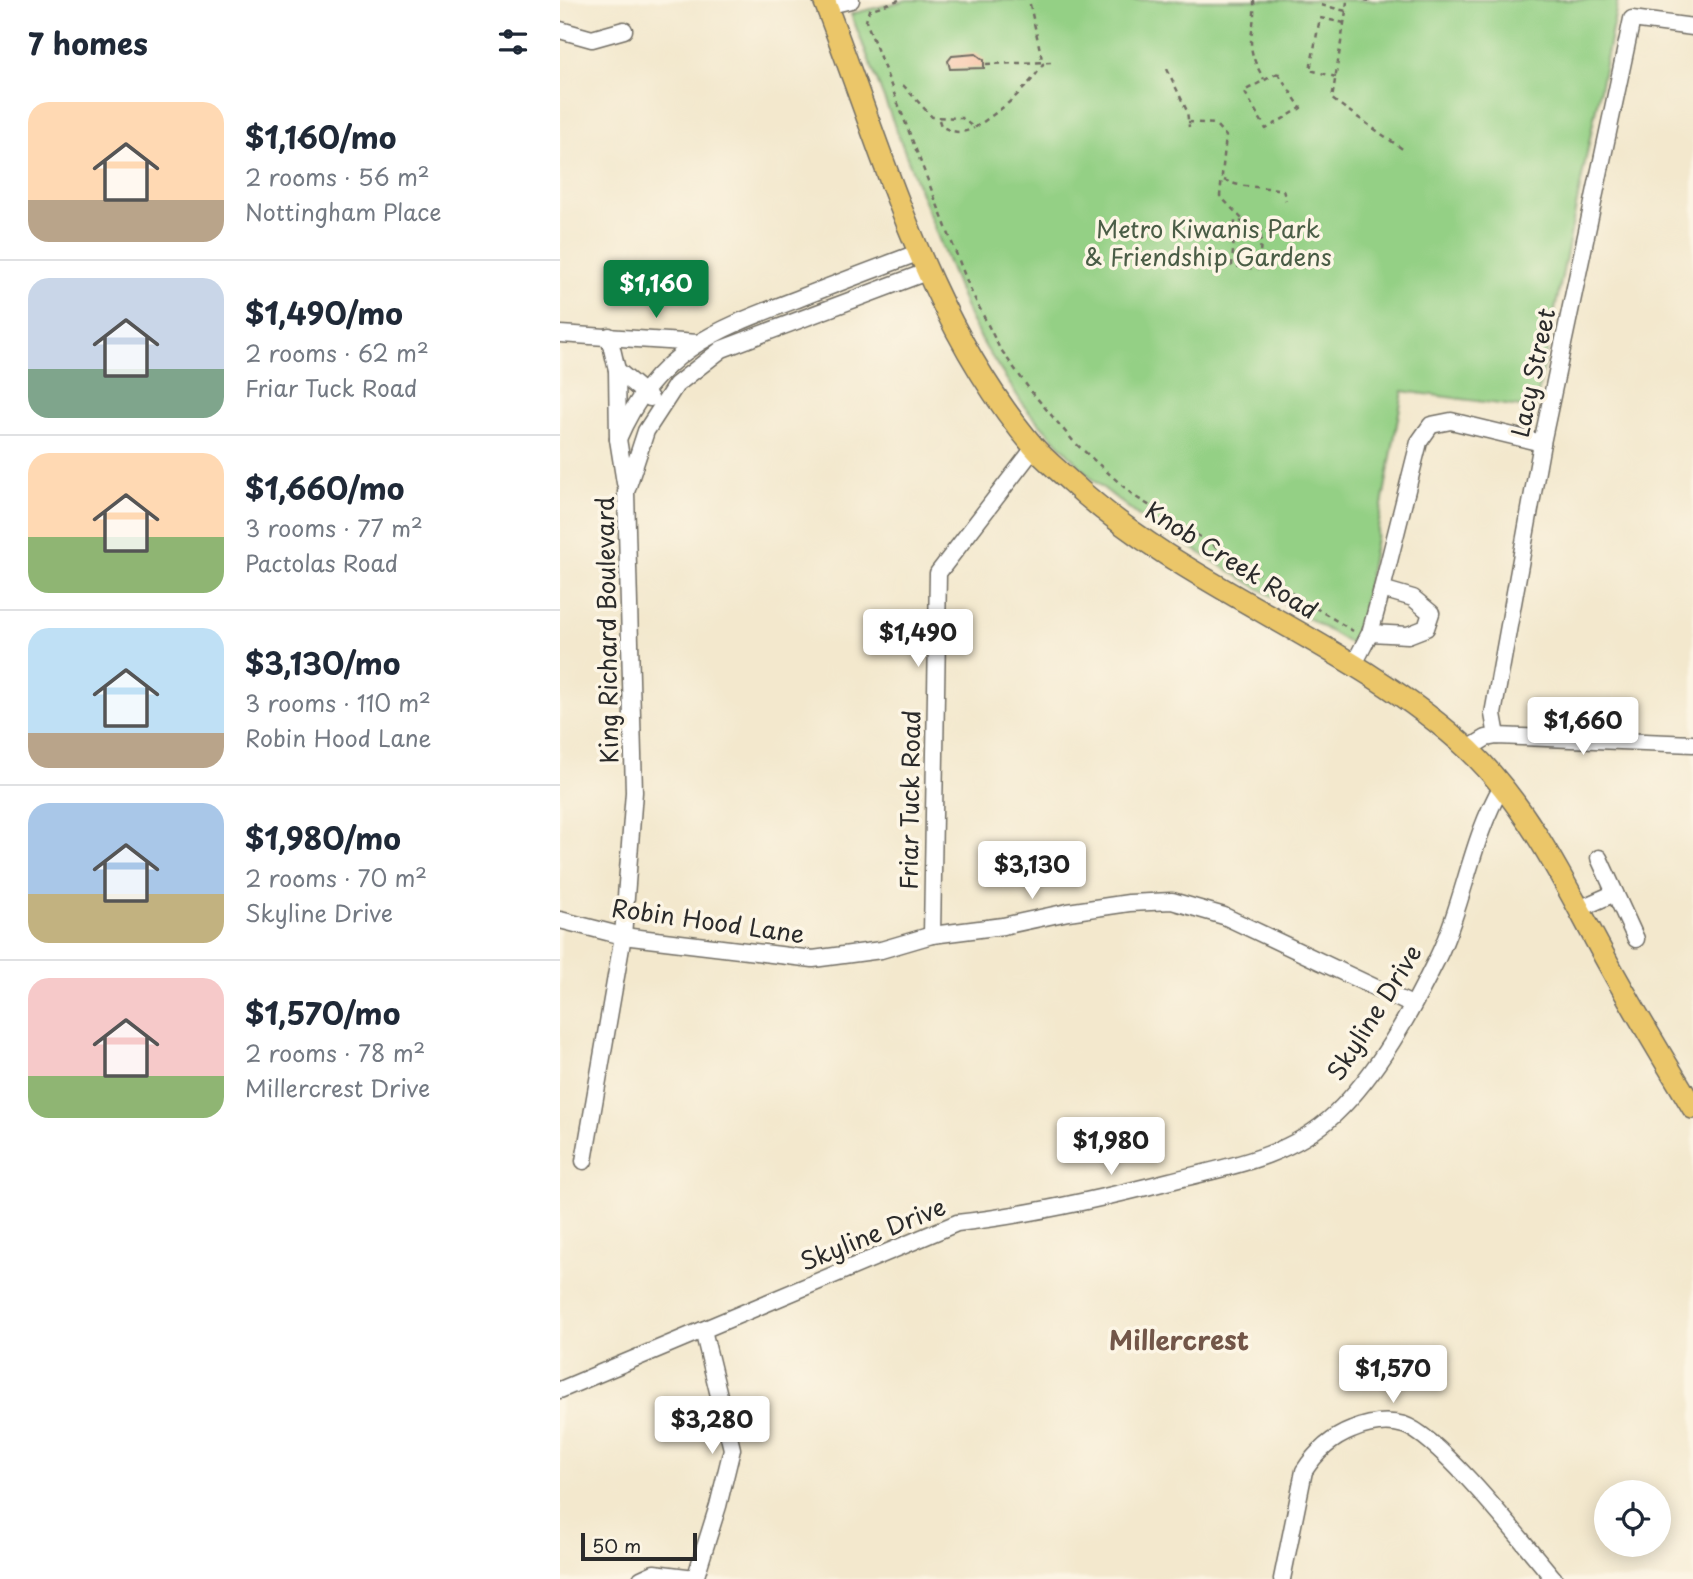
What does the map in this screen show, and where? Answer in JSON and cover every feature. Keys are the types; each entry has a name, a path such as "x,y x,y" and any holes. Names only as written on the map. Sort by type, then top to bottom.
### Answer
{"main road":[{"name":"Knob Creek Road","path":"825,3 925,262 974,363 1034,448 1083,494 1137,537 1353,666 1468,749 1502,786 1556,867 1693,1108"}],"street":[{"path":"825,3 852,0"},
{"name":"Lacy Street","path":"1497,736 1493,714 1542,443 1632,19 1693,27"},
{"path":"560,30 592,39 624,30"},
{"path":"618,439 629,413 643,393 674,360 713,332 925,262"},
{"name":"King Richard Boulevard","path":"584,1161 623,936 634,792 626,492 646,431 676,385 722,349 925,262"},
{"path":"713,332 722,349"},
{"path":"560,334 698,343"},
{"path":"609,336 617,370 618,439 626,492"},
{"path":"617,370 661,406"},
{"path":"1353,666 1368,636 1382,589 1419,442 1431,425 1451,421 1542,443"},
{"name":"Friar Tuck Road","path":"932,935 938,573 1034,448"},
{"path":"1368,636 1409,635 1426,628 1431,613 1413,598 1382,589"},
{"path":"1468,749 1486,738 1497,736 1693,744"},
{"name":"Skyline Drive","path":"560,1390 957,1223 1011,1217 1125,1193 1256,1160 1285,1148 1336,1114 1368,1075 1412,1005 1456,915 1491,804 1502,786"},
{"path":"1599,858 1636,940"},
{"path":"1578,909 1615,893"},
{"name":"Robin Hood Lane","path":"560,920 623,936 813,959 881,950 932,935 1003,926 1129,903 1172,901 1224,916 1412,1005"},
{"path":"641,1579 654,1573 695,1579 718,1506 732,1449 703,1330"},
{"path":"1282,1579 1304,1471 1312,1457 1342,1434 1384,1422 1407,1426 1444,1453 1554,1579"}],"path":[{"path":"899,0 869,10 866,21 970,289 999,347 1030,390 1074,442 1134,496 1368,636"},
{"path":"939,120 941,127 948,131 963,133 974,128 1019,93 1042,64 1029,0"},
{"path":"1254,0 1249,37 1251,52 1264,79"},
{"path":"1348,0 1332,99 1404,150"},
{"path":"1365,0 1374,2"},
{"path":"1321,5 1346,11"},
{"path":"1337,78 1310,71 1320,18 1345,23"},
{"path":"986,64 1051,62"},
{"path":"1167,69 1187,111 1189,127"},
{"path":"1278,73 1301,108 1266,129 1244,91 1264,79 1278,73"},
{"path":"904,86 932,117 939,120 949,116 962,118 974,128"},
{"path":"1188,122 1215,124 1226,136 1222,163 1224,180 1220,196 1245,222 1262,223 1259,269 1232,267 1236,221 1245,222"},
{"path":"1224,180 1241,188 1267,187 1283,190 1286,201"}],"green space":[{"name":"Metro Kiwanis Park & Friendship Gardens","path":"907,0 1618,0 1535,409 1403,391 1356,647 1140,517 1093,480 1026,409 986,348 969,316 851,14"}],"building":[{"path":"976,54 984,60 984,68 950,69 948,61 952,56"}],"district":[{"name":"Millercrest","path":"1179,1341"}]}
